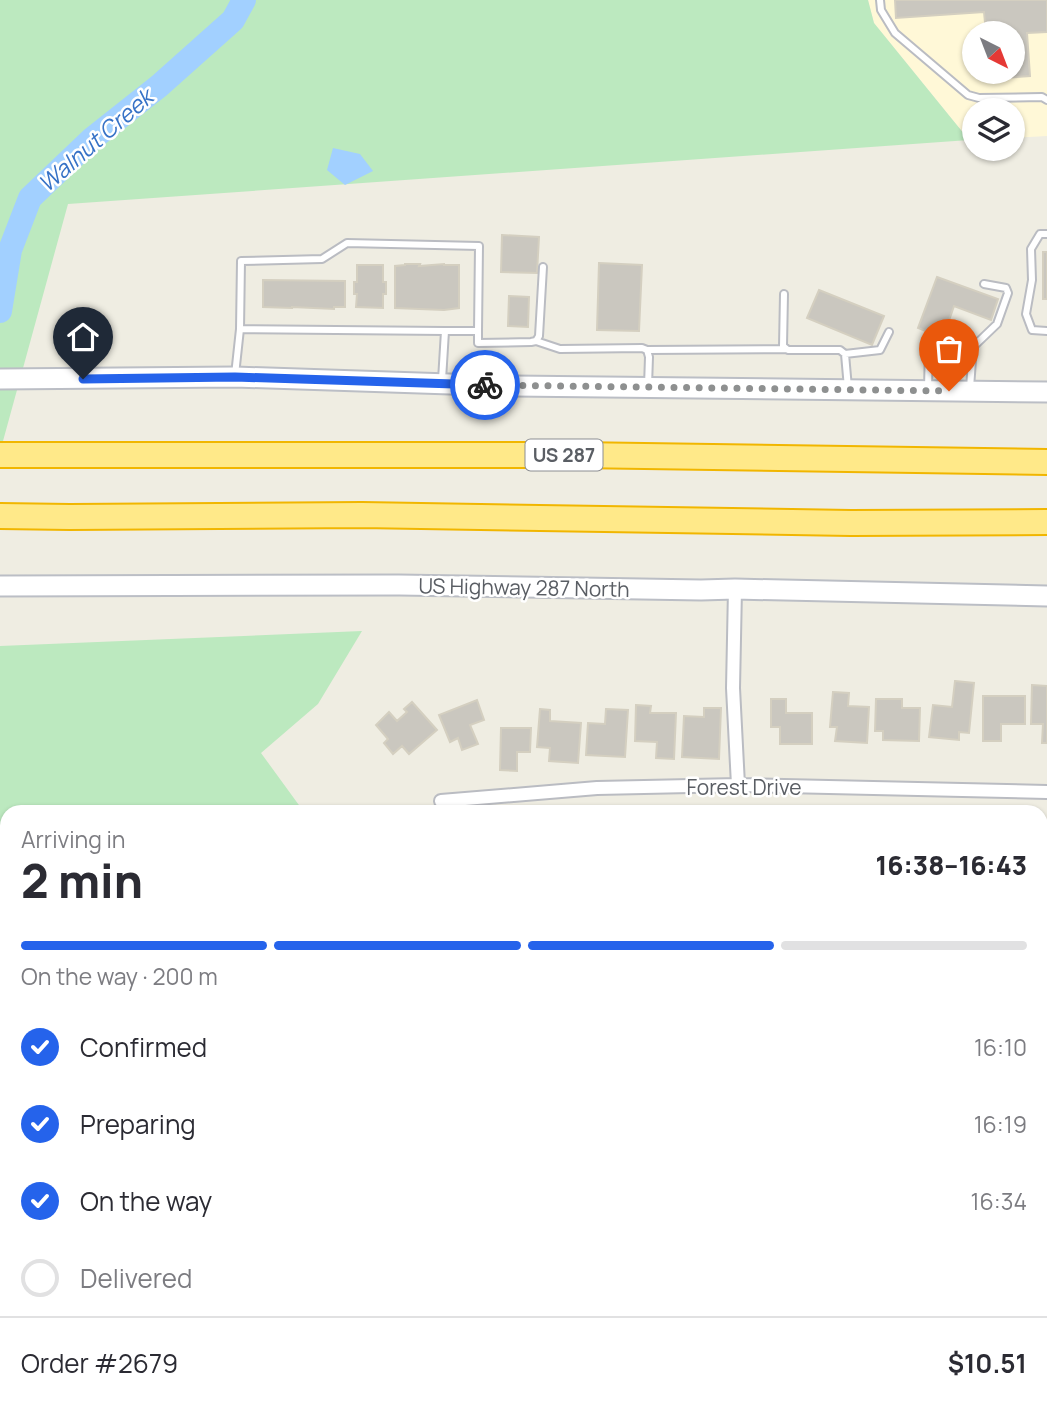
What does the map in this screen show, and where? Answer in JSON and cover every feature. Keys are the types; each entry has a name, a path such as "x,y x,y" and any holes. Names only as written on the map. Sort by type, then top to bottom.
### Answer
{"highway":[{"name":"US 287","path":"0,455 1040,458"},
{"path":"0,516 362,515 1045,524"}],"main road":[{"path":"0,379 235,377 648,387 1047,392"},
{"name":"US Highway 287 North","path":"0,586 399,585 1047,596"}],"street":[{"path":"735,589 733,688 738,785"},
{"name":"Forest Drive","path":"440,801 597,788 738,785 1047,792"}],"lane":[{"path":"880,0 881,10 895,33 968,95 979,98 1042,97 1047,100"},
{"path":"1047,234 1040,234 1031,249 1032,280 1026,314 1032,330 1047,331"},
{"path":"235,377 240,329 241,261 322,259 347,243 479,246 478,342 536,341 560,349 786,349 840,350 845,354 880,350 889,332"},
{"path":"536,341 539,336 543,267"},
{"path":"970,391 973,347 997,324 1008,293 1006,288 984,284"},
{"path":"784,294 783,346 786,349"},
{"path":"240,329 478,331"},
{"path":"442,383 445,331"},
{"path":"928,390 931,345 935,342 973,347"},
{"path":"647,350 648,387"},
{"path":"845,354 848,390"}],"shaded area":[{"path":"868,0 1047,0 1047,136 1025,137 1025,98 962,98 962,131 874,23"}],"green space":[{"path":"0,0 868,0 874,23 962,131 962,140 68,204 0,452"},
{"path":"362,631 318,704 261,753 299,805 0,805 0,646"}],"water":[{"path":"333,148 360,154 373,171 345,185 327,170"}],"building":[{"path":"895,0 1047,0 1047,32 1027,33 1030,76 1026,76 1026,21 985,21 984,12 896,18"},
{"path":"502,235 539,237 537,273 501,272"},
{"path":"1043,252 1047,252 1047,299 1043,299"},
{"path":"599,263 642,265 639,331 597,330"},
{"path":"357,265 383,265 386,294 383,294 383,308 356,307 354,282 357,282"},
{"path":"459,265 459,308 395,308 395,266"},
{"path":"937,277 998,299 991,320 954,306 943,338 918,328"},
{"path":"263,280 345,281 345,307 263,307"},
{"path":"819,290 884,316 872,345 807,318"},
{"path":"509,296 529,297 528,327 508,326"},
{"path":"955,681 974,683 969,733 959,732 959,740 929,737 933,705 952,707"},
{"path":"1032,685 1047,686 1047,743 1042,743 1043,724 1031,724"},
{"path":"833,692 849,693 848,706 869,707 867,743 835,741 837,727 830,727"},
{"path":"983,696 1025,696 1025,724 1001,724 1001,741 983,741"},
{"path":"771,699 786,699 786,713 812,713 812,744 780,744 780,727 771,727"},
{"path":"876,699 902,699 902,708 920,708 919,741 883,740 883,731 875,731"},
{"path":"477,700 484,720 470,725 478,744 462,750 458,738 450,742 439,715"},
{"path":"412,702 437,730 409,754 402,746 393,754 384,743 388,739 376,725 389,712 397,721 407,712 404,709"},
{"path":"636,705 651,706 650,713 676,713 674,759 656,758 657,742 635,741"},
{"path":"704,708 721,708 719,759 682,757 684,716 704,717"},
{"path":"540,709 550,710 550,721 581,723 578,763 549,761 550,748 537,747"},
{"path":"606,709 628,710 625,757 586,755 588,723 605,724"},
{"path":"501,728 531,728 530,752 517,752 517,771 500,770"}],"waterway":[{"name":"Walnut Creek","path":"0,311 10,250 30,198 92,139 159,86 233,20 244,0"}],"way so far":[{"path":"485,385 949,391"}],"route":[{"path":"83,379 235,377 485,385"}]}
